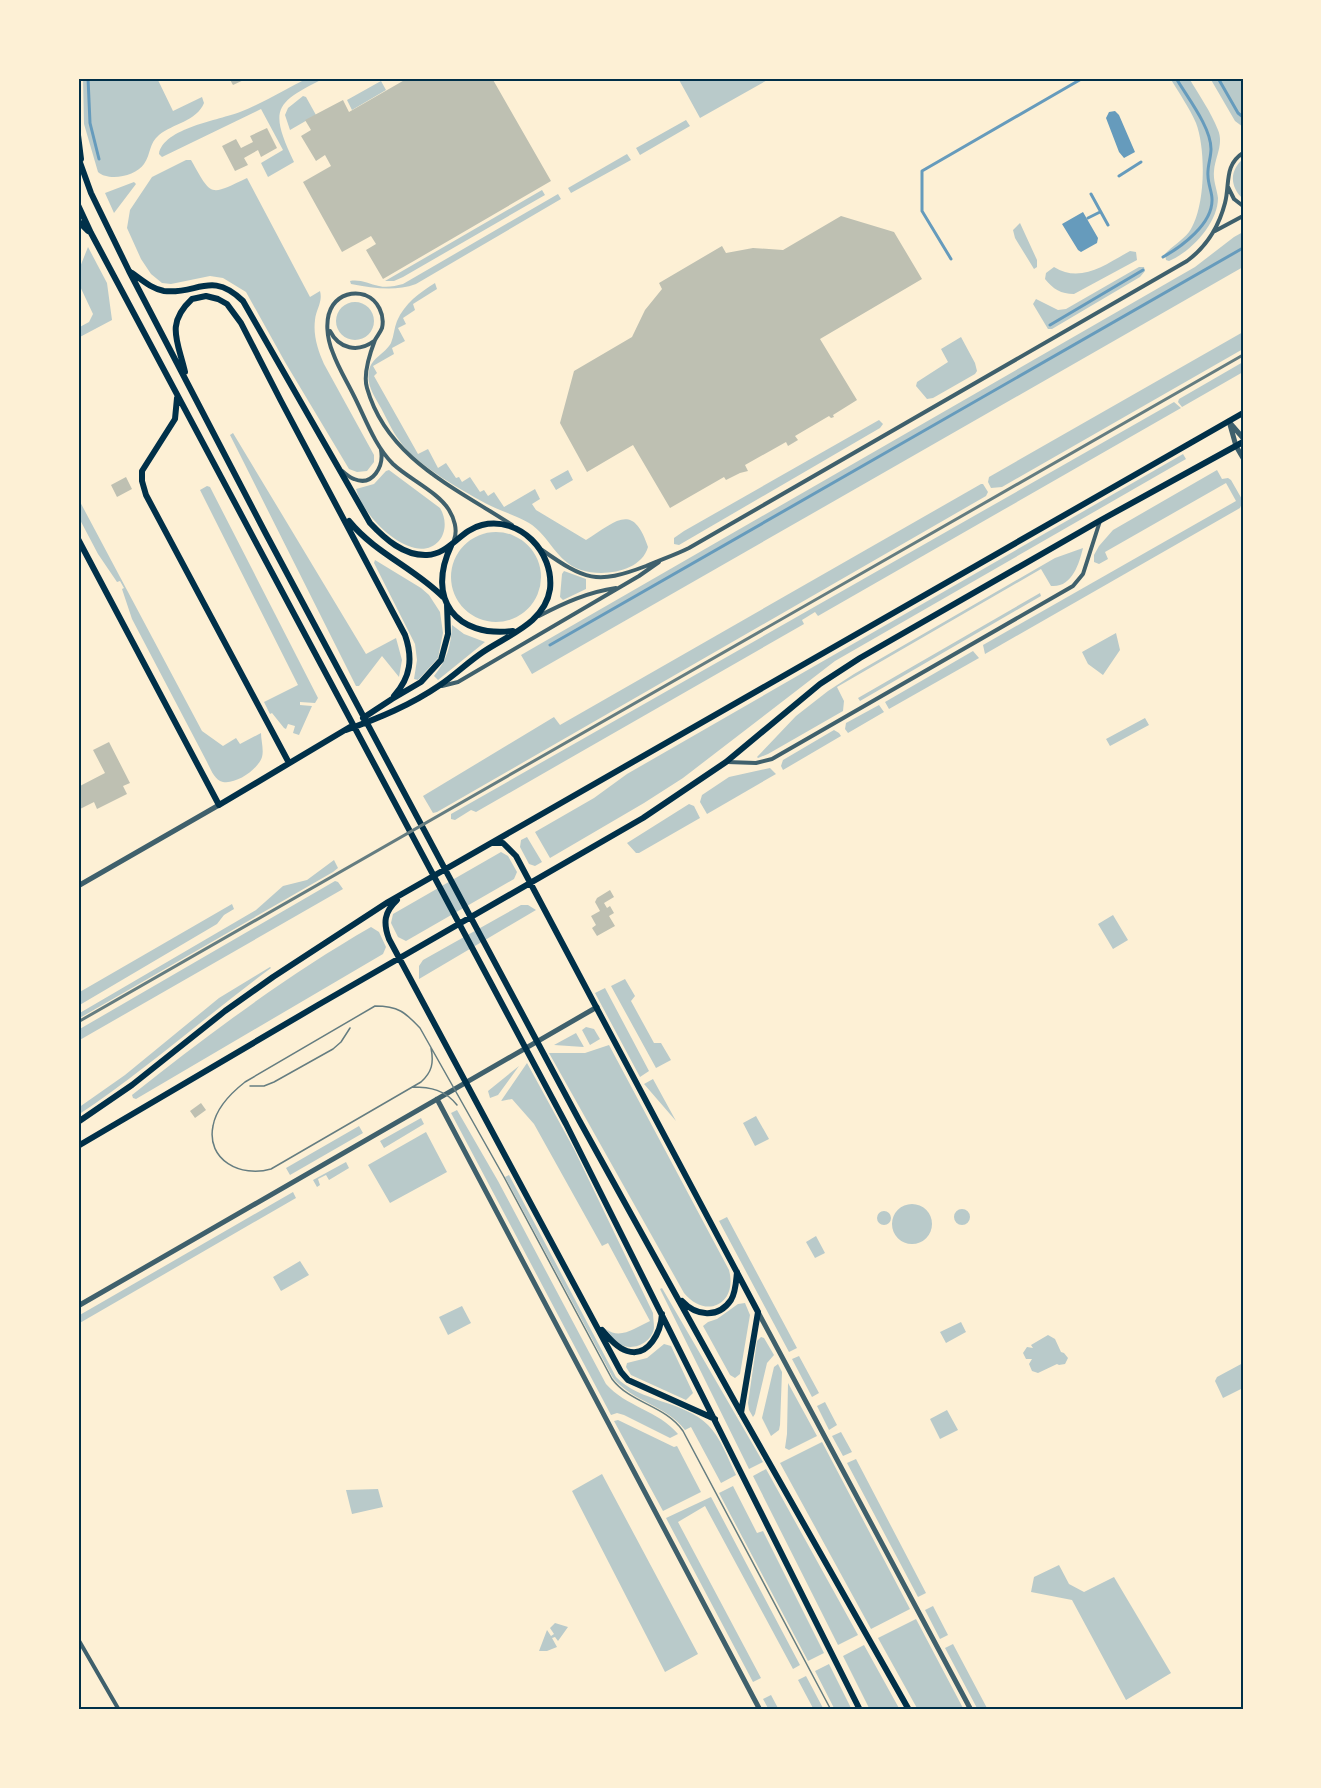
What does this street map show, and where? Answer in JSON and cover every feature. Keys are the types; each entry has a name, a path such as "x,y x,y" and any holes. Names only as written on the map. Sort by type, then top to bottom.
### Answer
{"main road":[{"path":"78,135 82,169"},
{"path":"78,157 91,193 129,271 266,534 579,1120 909,1710"},
{"path":"78,205 177,397 566,1124 860,1710"},
{"path":"78,221 91,233"},
{"path":"129,271 153,288 163,291 208,285 219,286 233,291 243,301 370,523 379,533 403,550 429,555 442,551 465,533 480,525 497,523 526,534 542,550 548,564 549,592 536,618 482,653 438,687 387,715 346,730"},
{"path":"186,379 175,333 178,317 192,299 214,297 227,304 241,323 405,634 410,648 411,662 408,678 392,699"},
{"path":"177,397 175,419 146,463 141,481 146,495 289,763"},
{"path":"78,1122 132,1085 225,1011 337,933 1243,413"},
{"path":"78,1146 644,818 726,762 820,684 860,658 1241,442"},
{"path":"339,509 372,546 424,579 443,597 456,616 484,632 516,631"},
{"path":"78,539 219,805 422,682 441,660 448,633 447,604"},
{"path":"443,597 442,574 453,543"},
{"path":"491,843 503,843 516,856 758,1312 741,1413"},
{"path":"406,892 390,906 385,919 387,931 621,1372 628,1380 715,1419"},
{"path":"672,1288 689,1307 696,1311 712,1313 731,1300 738,1272"},
{"path":"595,1324 613,1343 633,1352 649,1346 660,1326 662,1313"}],"street":[{"path":"542,550 576,572 605,578 621,575 689,548 1187,261 1202,249 1214,231 1221,217 1229,170 1234,160 1243,153"},
{"path":"1228,186 1234,199 1243,206"},
{"path":"1214,231 1243,216"},
{"path":"453,543 456,535 455,521 448,508 405,475 381,450 332,352 328,322 329,311 339,298 348,294 364,295 374,300 382,314 382,325 375,339 366,373 367,387 393,439 403,451 430,473 526,534"},
{"path":"328,322 333,337 346,347 362,347 375,339"},
{"path":"1229,421 1241,442"},
{"path":"1229,421 1241,442 1243,458"},
{"path":"341,470 355,480 368,479 378,472 382,459 381,450"},
{"path":"726,762 756,764 772,759 1073,586 1083,574 1101,520"},
{"path":"438,687 458,682 620,588 664,558"},
{"path":"536,618 585,595 620,588"},
{"path":"78,886 219,805"},
{"path":"78,1306 597,1007"},
{"path":"436,1099 760,1710"},
{"path":"758,1312 971,1710"},
{"path":"78,1639 119,1710"}],"shaded area":[{"path":"83,78 157,78 173,111 202,97 204,103 196,114 164,131 156,138 144,164 135,172 109,177 98,172 84,124"},
{"path":"308,78 325,78 295,94 286,102 279,119 294,162 268,177 261,163 283,150 261,109 162,157 159,154 163,145 181,131 249,108"},
{"path":"678,78 771,78 700,118"},
{"path":"1170,78 1189,78 1212,117 1220,135 1220,145 1214,171 1218,198 1217,208 1202,236 1186,251 1169,261 1166,260 1165,254 1189,232 1195,221 1203,178 1202,148 1196,123"},
{"path":"1210,78 1243,78 1243,127 1235,121"},
{"path":"381,81 386,90 352,110 347,100"},
{"path":"303,96 306,97 316,115 290,130 285,115 288,108"},
{"path":"686,120 690,126 640,155 636,148"},
{"path":"627,154 631,160 571,193 568,188"},
{"path":"1243,159 1243,199 1234,184 1233,174"},
{"path":"186,160 191,160 203,181 213,190 225,188 247,178 310,297 320,291 321,299 315,326 316,343 324,364 374,455 374,462 367,471 357,472 349,469 246,292 223,278 210,276 171,284 162,283 151,274 141,259 127,228 130,210 152,177"},
{"path":"134,182 136,184 114,213 105,193"},
{"path":"542,190 545,195 403,277 394,281 385,281"},
{"path":"558,194 561,199 416,284 392,289 351,284 350,281 361,281 385,287 403,284"},
{"path":"1020,223 1037,260 1037,267 1034,269 1015,238 1013,230"},
{"path":"1243,232 1243,267 532,674 521,655 1195,267"},
{"path":"88,247 107,283 112,320 78,338 78,328 89,322 93,314 78,282 78,272"},
{"path":"1130,251 1136,252 1137,260 1074,294 1058,290 1045,279 1046,273 1054,267 1074,274 1084,273 1103,266"},
{"path":"1139,267 1144,267 1145,271 1140,277 1052,329 1048,329 1033,304 1036,299 1058,310 1066,309"},
{"path":"435,283 437,289 413,304 415,310 403,318 406,324 398,328 405,341 392,348 394,354 373,366 377,373 374,376 418,454 428,449 438,468 446,463 456,478 459,477 462,482 470,477 480,492 484,490 488,496 494,492 504,507 535,489 540,499 532,504 536,510 586,540 614,522 629,520 636,524 648,547 638,562 620,570 600,573 572,566 559,555 536,528 468,494 441,477 416,459 399,440 372,391 369,371 372,363 391,343 397,321 404,309"},
{"path":"355,302 369,307 374,321 369,335 355,340 341,335 336,321 341,307"},
{"path":"1243,332 1243,349 1002,487 991,488 988,482 989,477"},
{"path":"961,337 977,371 933,398 927,399 916,386 917,382 948,362 941,349"},
{"path":"1243,362 1243,372 1182,407 1178,402 1179,399"},
{"path":"1174,402 1181,408 818,616 815,612 802,620 804,624 476,812 471,810 455,820 451,819 451,814"},
{"path":"879,420 883,424 880,428 679,545 674,544 674,538 684,531"},
{"path":"233,433 366,654 396,638 402,660 399,677 382,656 359,686 356,686 230,435"},
{"path":"1183,454 1186,459 835,661 683,778 550,858 535,832 594,798 627,774"},
{"path":"389,470 440,508 445,523 444,531 437,543 431,547 415,548 396,540 371,517 365,508 356,489 374,484"},
{"path":"568,470 573,480 556,490 550,480"},
{"path":"1217,470 1222,479 1231,480 1243,501 1240,508 985,654 983,645 1236,501 1226,483 1105,552 1108,559 1099,564 1094,562 1094,555 1099,546 1113,530"},
{"path":"981,484 988,492 986,496 437,812 433,813 423,796 554,717 560,725"},
{"path":"207,486 210,487 318,698 315,703 300,702 300,705 312,706 299,735 293,733 295,726 288,724 286,729 284,728 272,713 270,714 264,702 298,685 200,490"},
{"path":"78,498 202,731 223,746 236,738 240,744 261,733 262,757 256,767 244,776 231,782 225,782 218,780 212,773 132,619 122,589 124,588 120,581 117,582 98,554 78,516"},
{"path":"496,532 513,535 528,545 538,560 541,577 538,594 528,609 513,619 496,622 479,619 464,609 454,594 451,577 454,560 464,545 479,535"},
{"path":"1083,548 1073,574 1064,583 1051,586 1041,569 837,687 844,701 843,711 768,754 757,757 796,716 854,674 1055,558"},
{"path":"375,560 421,588 429,595 440,612 443,633 438,658 418,680 414,679 417,660 415,644 374,563"},
{"path":"564,571 586,579 586,589 563,600 560,597"},
{"path":"1040,593 1041,596 860,701 858,698"},
{"path":"452,625 464,634 485,642 438,680 434,676 448,652"},
{"path":"1116,633 1120,650 1103,675 1088,664 1082,652"},
{"path":"973,651 979,658 889,709 885,702"},
{"path":"879,705 884,712 848,733 845,729 846,723"},
{"path":"1145,718 1149,725 1110,746 1106,739"},
{"path":"834,730 841,736 783,770 781,766 783,760"},
{"path":"770,768 776,774 707,814 700,802 702,795 729,777"},
{"path":"689,804 694,806 700,818 639,853 636,853 627,843"},
{"path":"527,837 542,862 535,866 529,864 520,847 521,840"},
{"path":"501,852 508,856 517,872 514,879 406,941 398,937 391,923 393,914"},
{"path":"334,860 338,868 333,872 78,1019 78,1014 256,910 283,886 307,880"},
{"path":"335,881 343,889 78,1041 78,1030"},
{"path":"232,904 234,909 224,915 217,924 78,1006 78,993"},
{"path":"521,905 528,905 536,910 419,979 419,966 423,960"},
{"path":"1113,915 1128,940 1113,949 1098,924"},
{"path":"371,927 379,932 386,947 383,954 136,1099 133,1098 132,1095 248,1006"},
{"path":"270,967 152,1061 78,1115 78,1108 125,1075 219,998"},
{"path":"625,979 635,996 631,1001 654,1043 661,1043 671,1060 656,1068 611,986"},
{"path":"605,988 649,1071 640,1077 595,993"},
{"path":"586,1027 594,1029 600,1039 590,1045 582,1030"},
{"path":"576,1033 584,1047 554,1045"},
{"path":"609,1045 729,1270 731,1282 729,1292 718,1304 710,1307 702,1306 684,1293 549,1053 585,1053"},
{"path":"527,1063 574,1149 653,1313 653,1333 643,1343 634,1347 621,1345 606,1329 622,1333 650,1321 608,1243 602,1246 534,1124 512,1099 501,1101"},
{"path":"519,1066 498,1095 490,1098 488,1091"},
{"path":"653,1079 676,1121 644,1084"},
{"path":"457,1110 498,1181 606,1384 623,1398 661,1419 678,1434 670,1438 624,1415 617,1413 611,1415 451,1113"},
{"path":"756,1116 769,1139 755,1146 743,1123"},
{"path":"421,1118 424,1124 384,1148 380,1141"},
{"path":"359,1126 363,1133 290,1175 286,1168"},
{"path":"426,1132 447,1172 390,1203 368,1165"},
{"path":"346,1162 349,1168 329,1180 326,1175 318,1179 320,1185 317,1187 313,1180"},
{"path":"509,1175 616,1377 637,1392 687,1411 708,1425 720,1442 736,1475 721,1483 691,1427 685,1430 669,1415 630,1393 613,1378 505,1177"},
{"path":"293,1192 296,1198 78,1324 78,1316"},
{"path":"912,1204 920,1205 926,1210 931,1216 931,1232 926,1238 920,1243 912,1244 904,1243 898,1238 893,1232 892,1224 893,1216 898,1210 904,1205"},
{"path":"959,1209 965,1209 970,1217 968,1223 959,1225 954,1220 954,1214"},
{"path":"884,1211 889,1213 891,1218 889,1223 884,1225 879,1223 877,1218 879,1213"},
{"path":"727,1217 797,1348 789,1352 719,1221"},
{"path":"816,1236 825,1253 815,1258 806,1242"},
{"path":"300,1261 309,1275 281,1291 273,1277"},
{"path":"662,1288 763,1462 749,1469 660,1289"},
{"path":"745,1303 750,1315 740,1374 735,1378 730,1375 703,1326 738,1304"},
{"path":"462,1306 471,1323 448,1335 439,1317"},
{"path":"961,1322 966,1332 946,1343 940,1332"},
{"path":"1048,1335 1055,1339 1061,1352 1068,1358 1065,1364 1057,1364 1038,1373 1032,1371 1029,1364 1032,1359 1026,1359 1023,1353 1027,1347 1033,1348 1031,1345"},
{"path":"761,1337 764,1338 774,1355 767,1363 753,1417 748,1403 757,1341"},
{"path":"664,1344 671,1346 693,1393 686,1400 631,1375 626,1367 627,1363 647,1358"},
{"path":"799,1356 819,1393 812,1397 792,1359"},
{"path":"1243,1363 1243,1388 1223,1398 1215,1381 1217,1377"},
{"path":"778,1364 782,1372 780,1425 779,1430 771,1436 762,1418 774,1367"},
{"path":"788,1383 817,1436 789,1450 785,1448"},
{"path":"825,1402 837,1425 829,1430 817,1406"},
{"path":"947,1410 958,1430 940,1439 930,1419"},
{"path":"618,1420 674,1447 677,1446 701,1492 663,1511 614,1421"},
{"path":"841,1432 852,1452 843,1456 832,1436"},
{"path":"822,1442 910,1609 871,1629 780,1463"},
{"path":"856,1459 926,1593 918,1597 847,1463"},
{"path":"766,1469 858,1635 838,1645 753,1476"},
{"path":"602,1474 698,1654 665,1672 572,1491"},
{"path":"733,1486 757,1533 763,1531 824,1653 808,1661 719,1493"},
{"path":"378,1489 383,1507 352,1514 346,1490"},
{"path":"711,1497 800,1665 793,1669 705,1506 678,1522 761,1678 753,1682 666,1518"},
{"path":"1059,1565 1069,1584 1084,1592 1114,1577 1171,1673 1126,1700 1072,1600 1031,1592 1034,1577"},
{"path":"933,1606 948,1635 940,1639 925,1610"},
{"path":"916,1619 964,1710 918,1710 878,1638"},
{"path":"555,1623 568,1627 558,1641 555,1637 552,1638 557,1647 539,1651 547,1630 551,1636 554,1634 550,1628"},
{"path":"953,1644 988,1710 978,1710 945,1648"},
{"path":"864,1645 900,1710 870,1710 843,1656"},
{"path":"829,1664 852,1710 835,1710 815,1671"},
{"path":"806,1676 824,1710 814,1710 798,1680"},
{"path":"771,1695 779,1710 769,1710 763,1699"}],"water":[{"path":"1115,111 1119,115 1135,152 1124,158 1119,152 1106,118 1109,112"},
{"path":"1083,212 1098,238 1097,243 1081,252 1062,224"}],"building":[{"path":"229,78 248,78 233,85"},
{"path":"408,78 492,78 551,181 383,279 366,250 376,244 371,236 342,252 303,182 331,166 325,155 316,161 301,136 311,130 305,120 343,100 349,112"},
{"path":"267,128 277,148 261,157 258,150 244,158 248,165 235,171 222,146 236,139 241,148 253,142 250,136"},
{"path":"841,216 894,232 922,279 820,339 857,400 833,415 834,417 829,416 795,436 798,440 788,446 786,442 745,465 748,471 726,480 724,477 670,508 633,445 587,472 560,423 574,371 632,337 645,310 662,289 659,283 722,246 726,253 753,248 783,250"},
{"path":"126,477 132,489 117,497 111,485"},
{"path":"109,742 130,783 123,786 127,794 97,809 94,802 78,810 78,787 105,773 93,750"},
{"path":"610,890 614,897 604,903 607,908 610,906 614,913 609,916 615,926 597,936 592,928 596,925 591,916 600,911 595,902 597,898"},
{"path":"201,1103 206,1110 195,1118 190,1111"}],"waterway":[{"path":"88,78 90,123 99,159"},
{"path":"951,259 922,211 922,171 1083,78"},
{"path":"1163,257 1187,241 1202,226 1211,208 1212,199 1208,173 1210,140 1203,122 1176,78"},
{"path":"1218,78 1238,113 1243,117"},
{"path":"1119,176 1141,162"},
{"path":"1091,194 1108,225"},
{"path":"1088,218 1100,212"},
{"path":"550,645 1243,248"},
{"path":"1050,325 1143,270"}],"tram line":[{"path":"431,1048 431,1067 428,1075 421,1082 271,1169 248,1171 238,1168 228,1164 215,1148 212,1138 217,1113 245,1082 375,1006 390,1007 410,1018 420,1028 504,1177 612,1379 629,1394 667,1415 683,1431 831,1710"},
{"path":"250,1086 264,1086 274,1082 333,1049 341,1042 350,1028"},
{"path":"412,1087 437,1090 457,1105"}],"railway":[{"path":"78,1022 1243,355"}]}
